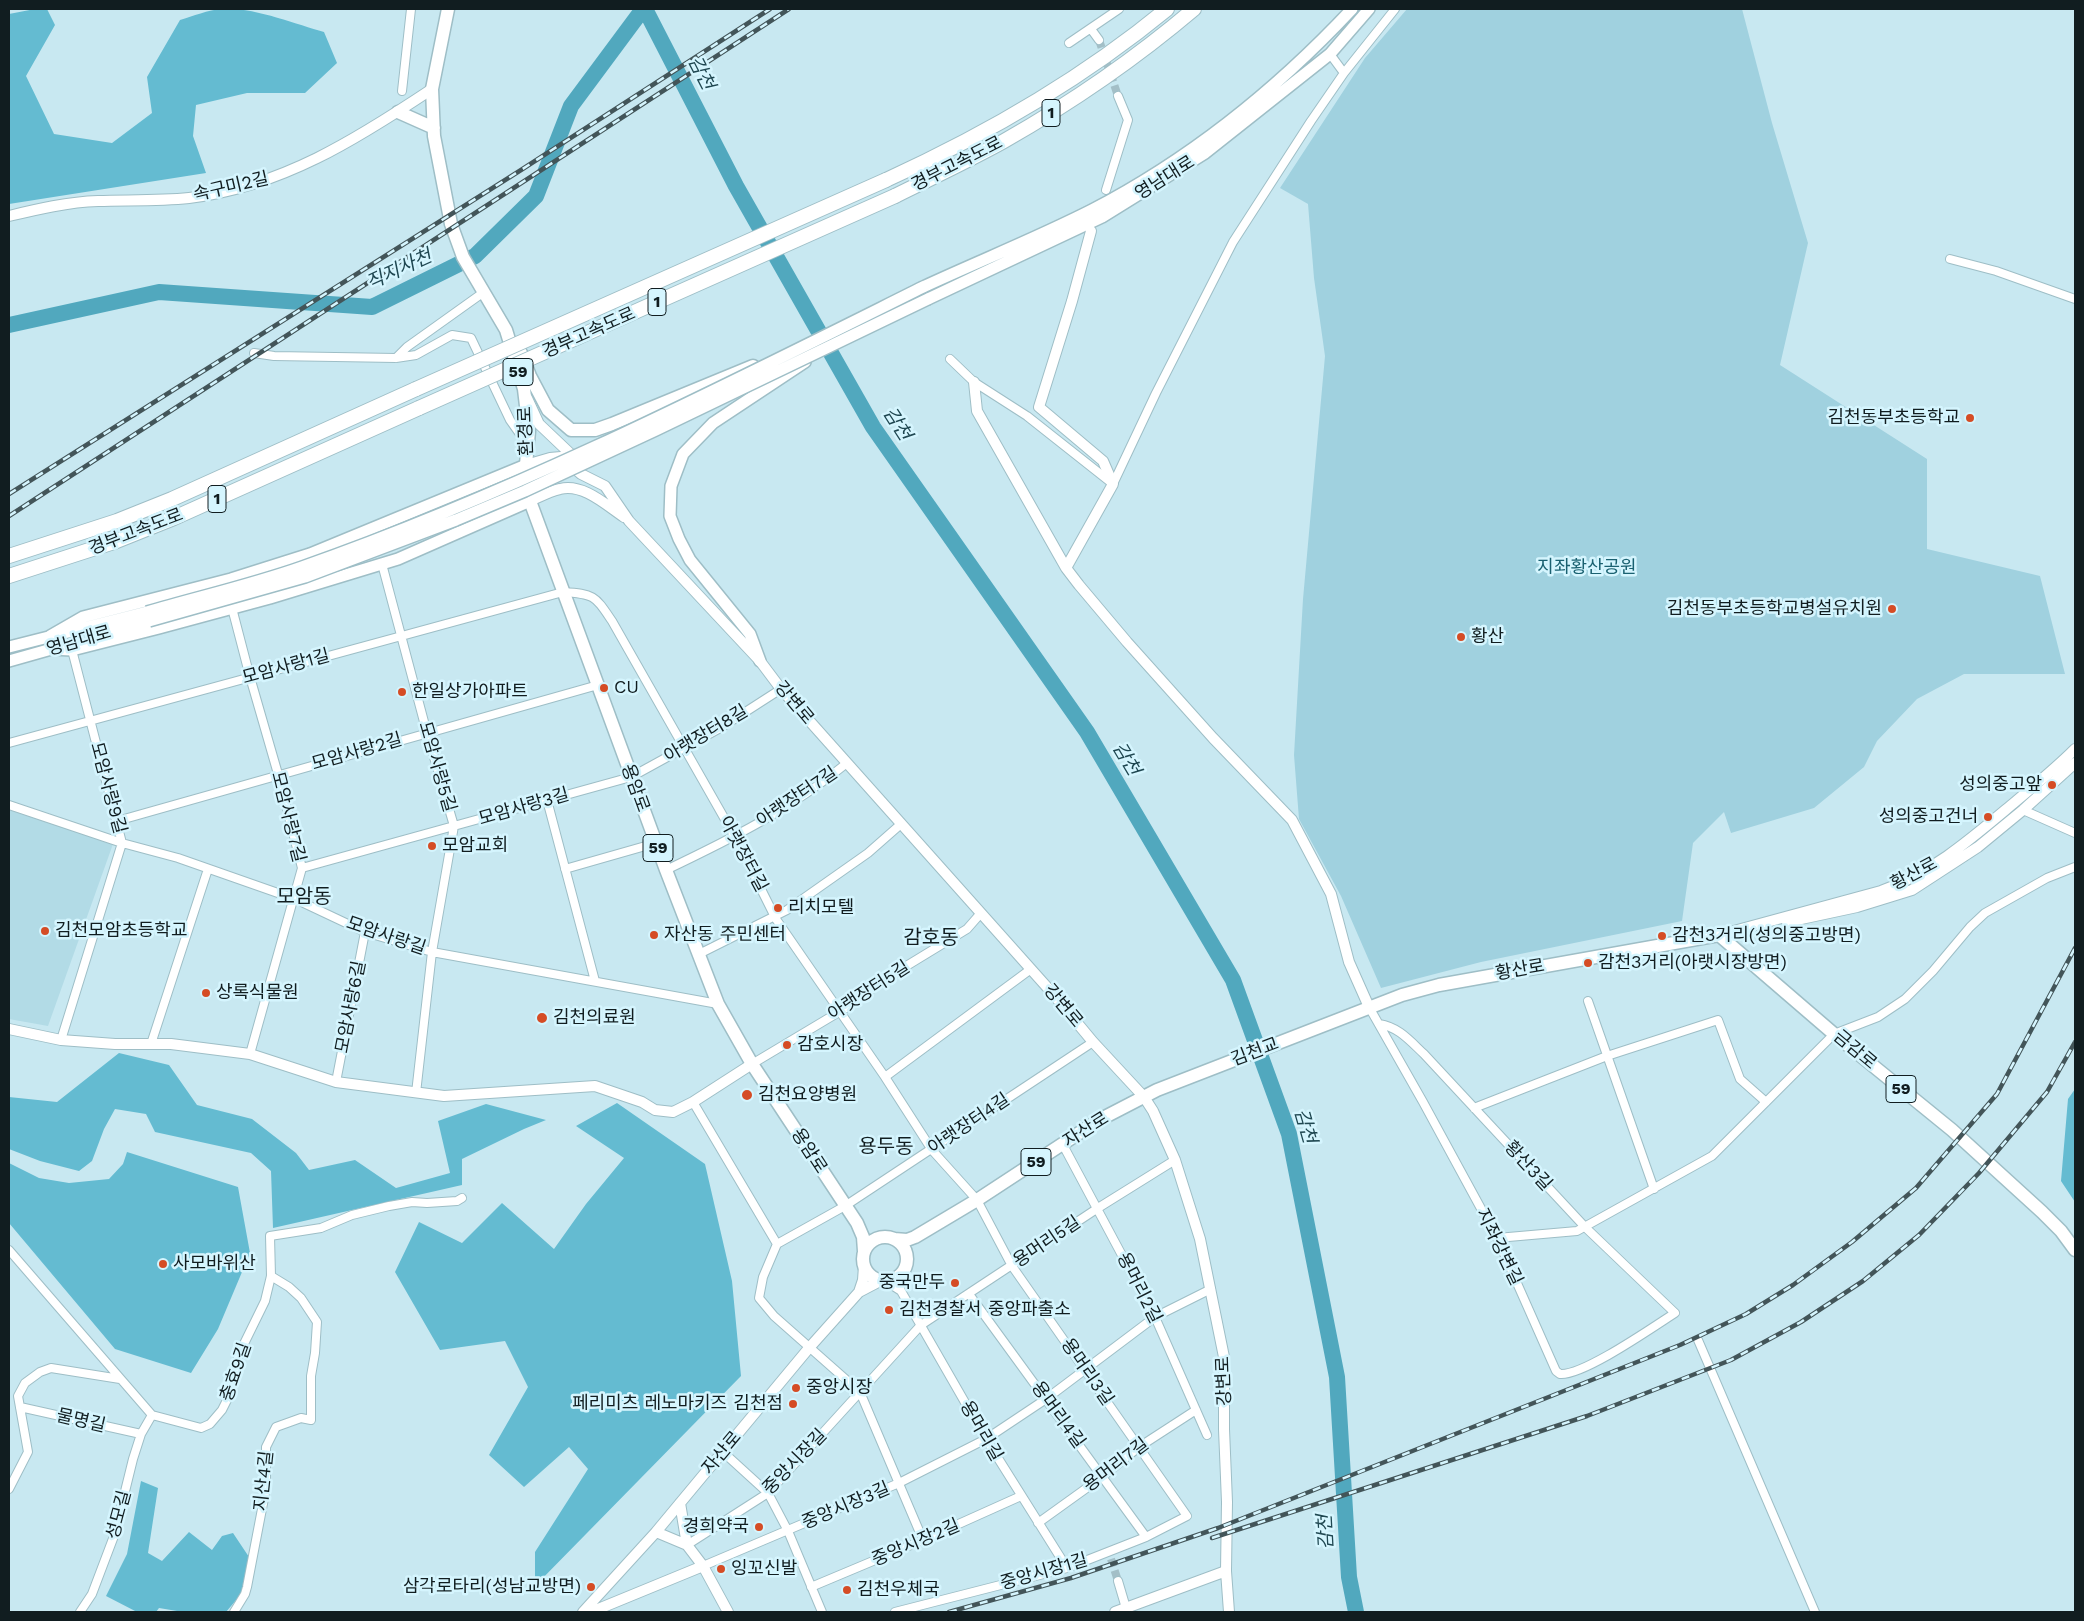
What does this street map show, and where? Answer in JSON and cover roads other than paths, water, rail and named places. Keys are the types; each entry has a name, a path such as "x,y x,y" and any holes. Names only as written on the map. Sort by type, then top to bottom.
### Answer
{"highway":[{"name":"경부고속도로","path":"9,556 100,527 172,499 924,163 1046,95 1107,54 1167,9"},
{"name":"경부고속도로","path":"9,576 114,542 174,518 895,196 995,146 1051,113 1104,79 1167,32 1194,9"}],"main road":[{"name":"59","path":"448,9 432,90 434,132 450,224 463,257 482,290"},
{"name":"영남대로","path":"820,345 923,287 1092,210 1149,177 1195,146 1258,99 1320,43 1352,9"},
{"name":"영남대로","path":"820,345 928,299 1102,217 1148,189 1205,153 1330,54 1369,9"},
{"path":"398,112 434,132"},
{"name":"환경로","path":"482,290 506,330 524,389 529,444 526,465"},
{"path":"506,330 518,344 530,376 548,410 571,430 595,430 820,345"},
{"path":"760,660 750,634 690,560 679,539 670,516 671,486 683,454 713,423 820,345"},
{"path":"148,617 305,578 439,526 525,491 820,345"},
{"path":"50,636 83,617 231,579 310,554 526,465"},
{"name":"용암로","path":"526,465 530,501 631,777 718,1004 752,1064 857,1224"},
{"path":"50,649 72,650 232,608 398,560 530,501"},
{"name":"영남대로","path":"9,647 50,636 148,617"},
{"name":"영남대로","path":"9,661 148,617"},
{"name":"황산로","path":"1353,1014 1402,995 1439,984 1719,935"},
{"name":"금감로","path":"1719,935 1834,1034 1952,1130 2061,1231 2075,1250"},
{"name":"김천교","path":"1158,1090 1353,1014"},
{"name":"자산로","path":"915,1237 977,1200 1099,1120 1158,1090"},
{"name":"59","path":"857,1224 871,1235 881,1238"},
{"name":"59","path":"857,1224 864,1237 864,1252"},
{"name":"59","path":"894,1239 907,1240 915,1237"},
{"path":"907,1255 905,1248 894,1239 881,1238 868,1245 864,1252 864,1266 873,1278 884,1282 901,1275 905,1269 910,1244 915,1237"}],"street":[{"path":"402,91 411,9"},
{"path":"1069,43 1119,9"},
{"path":"1066,568 1113,484 1156,393 1234,242 1311,121 1344,73 1394,9"},
{"path":"1091,29 1099,40"},
{"path":"1330,54 1344,73"},
{"name":"속구미2길","path":"9,216 66,204 190,198 260,182 294,170 328,154 370,131 432,90"},
{"path":"1106,190 1128,120 1118,96"},
{"path":"1091,231 1072,301 1038,407 1103,461 1113,484"},
{"path":"1950,259 1996,271 2075,299"},
{"path":"396,358 407,347 482,290"},
{"path":"254,353 274,356 396,358 416,355 452,335 471,338 510,420 529,444"},
{"path":"950,359 974,382 1026,416 1113,484"},
{"path":"974,382 977,411 1066,568 1127,642 1213,738 1292,820 1331,894 1349,962 1369,1007"},
{"path":"524,389 539,424 604,486"},
{"name":"강변로","path":"526,465 538,460 561,457 581,474 604,486 628,521 760,660 781,689 1077,1021 1093,1042 1144,1097 1153,1111 1175,1160 1200,1239 1224,1357 1227,1502 1226,1572 1229,1612"},
{"name":"강변로","path":"530,501 560,488 573,488 589,494 628,521"},
{"name":"모암사랑5길","path":"382,564 454,826 432,952 416,1093"},
{"name":"모암사랑1길","path":"9,743 564,592"},
{"name":"아랫장터길","path":"564,592 592,596 599,602 612,621 735,837 775,916 932,1149 977,1200"},
{"name":"모암사랑7길","path":"232,608 302,868 295,899 250,1054"},
{"name":"모암사랑9길","path":"61,1040 122,843 72,650"},
{"name":"모암사랑2길","path":"117,821 598,685"},
{"name":"아랫장터8길","path":"631,777 722,727 781,689"},
{"name":"황산로","path":"1719,935 1820,906 1881,891 1906,882 1972,840 2075,749"},
{"name":"아랫장터7길","path":"666,870 735,837 816,789 847,763"},
{"name":"황산로","path":"1719,935 1824,915 1912,890 1978,847 2075,763"},
{"name":"모암사랑3길","path":"302,868 631,777"},
{"path":"547,800 595,982"},
{"name":"모암사랑길","path":"9,805 295,899 366,932 432,952 718,1004"},
{"path":"2023,810 2075,833"},
{"path":"699,954 787,910 868,854 901,824"},
{"path":"566,869 656,843"},
{"path":"1497,1238 1576,1231 1712,1156 1834,1034 1878,1017 1905,999 1985,913 2047,878 2075,867"},
{"path":"151,1044 208,869"},
{"name":"아랫장터5길","path":"752,1064 840,1011 885,979 967,929 981,913"},
{"name":"모암사랑6길","path":"336,1082 366,932"},
{"path":"885,1077 1031,969"},
{"path":"1588,1001 1654,1188"},
{"name":"지좌강변길","path":"1369,1007 1497,1238 1554,1368 1560,1374 1569,1373 1612,1354 1675,1313"},
{"path":"1474,1108 1607,1056 1718,1020 1740,1079 1766,1102"},
{"name":"황산3길","path":"1379,1024 1398,1030 1424,1054 1586,1227 1675,1313"},
{"path":"9,1029 61,1040 171,1044 250,1054 336,1082 444,1096 595,1086 642,1102 655,1110 673,1112 693,1102 752,1064"},
{"name":"아랫장터4길","path":"777,1244 845,1206 1093,1042"},
{"path":"693,1102 777,1244 763,1277 758,1298 774,1316 860,1392 923,1540"},
{"name":"용머리2길","path":"1063,1145 1155,1317 1207,1436"},
{"name":"용머리5길","path":"920,1326 1098,1208 1175,1160"},
{"name":"충효9길","path":"152,1415 201,1428 210,1424 222,1410 228,1398 239,1354 265,1301 271,1276 270,1236 321,1228 352,1215 404,1203 457,1201 462,1198"},
{"name":"용머리3길","path":"977,1200 1012,1266 1086,1369 1187,1516"},
{"path":"9,1250 152,1415"},
{"path":"859,1292 863,1280 864,1266"},
{"name":"용머리길","path":"901,1275 899,1285 901,1291 920,1326 986,1439 1067,1568"},
{"name":"지산4길","path":"234,1612 245,1594 249,1578 266,1488 266,1447 276,1427 300,1418 311,1420 311,1376 317,1322 300,1298 271,1276"},
{"path":"859,1292 884,1282"},
{"name":"용머리길","path":"884,1282 901,1291"},
{"name":"중앙시장3길","path":"703,1566 899,1483 986,1439 1046,1398 1155,1317 1211,1289"},
{"name":"자산로","path":"583,1612 656,1532 809,1348 859,1292"},
{"name":"용머리4길","path":"969,1294 1146,1537"},
{"name":"중앙시장길","path":"688,1545 768,1493 920,1326"},
{"path":"1698,1340 1815,1612"},
{"path":"9,1490 28,1452 18,1396 21,1387 32,1377 46,1369 58,1369 120,1379"},
{"name":"물명길","path":"20,1407 141,1434"},
{"name":"용머리7길","path":"1038,1522 1139,1447 1196,1410"},
{"name":"성모길","path":"80,1612 92,1594 114,1536 141,1434 152,1415"},
{"path":"723,1452 768,1493 788,1531 822,1612"},
{"name":"중앙시장2길","path":"811,1587 1021,1496"},
{"path":"680,1503 688,1545 703,1566 728,1612"},
{"name":"중앙시장1길","path":"895,1612 1067,1568 1110,1555 1187,1516"},
{"path":"656,1532 688,1545"},
{"path":"591,1612 703,1566"},
{"path":"1115,1612 1226,1572"},
{"path":"1118,1581 1126,1608"}],"waterway":[{"name":"직지사천","path":"9,325 159,292 372,307 475,256 536,196 571,106 643,9"},
{"name":"감천","path":"645,9 736,186 873,427 1087,732 1233,980 1289,1134 1337,1377 1349,1577 1356,1612"}],"tunnel":[{"path":"1099,40 1118,96"},
{"path":"1111,1559 1118,1581"}],"railway":[{"path":"9,494 521,170 770,9"},
{"path":"9,516 789,9"},
{"path":"949,1612 1071,1578 1218,1528 1680,1345 1746,1314 1793,1285 1852,1242 1916,1188 1997,1094 2075,948"},
{"path":"1212,1538 1587,1416 1731,1360 1801,1322 1863,1281 1919,1235 1979,1173 2047,1092 2075,1042"}],"place":[{"name":"김천동부초등학교","path":"1970,418"},
{"name":"김천동부초등학교병설유치원","path":"1892,609"},
{"name":"황산","path":"1461,637"},
{"name":"CU","path":"604,688"},
{"name":"한일상가아파트","path":"402,692"},
{"name":"성의중고앞","path":"2052,785"},
{"name":"성의중고건너","path":"1988,817"},
{"name":"모암교회","path":"432,846"},
{"name":"리치모텔","path":"778,908"},
{"name":"김천모암초등학교","path":"45,931"},
{"name":"자산동 주민센터","path":"654,935"},
{"name":"감천3거리(성의중고방면)","path":"1662,936"},
{"name":"감천3거리(아랫시장방면)","path":"1588,963"},
{"name":"상록식물원","path":"206,993"},
{"name":"김천의료원","path":"542,1018"},
{"name":"감호시장","path":"787,1045"},
{"name":"김천요양병원","path":"747,1095"},
{"name":"사모바위산","path":"163,1264"},
{"name":"중국만두","path":"955,1283"},
{"name":"김천경찰서 중앙파출소","path":"889,1310"},
{"name":"중앙시장","path":"796,1388"},
{"name":"페리미츠 레노마키즈 김천점","path":"793,1404"},
{"name":"경희약국","path":"759,1527"},
{"name":"잉꼬신발","path":"721,1569"},
{"name":"삼각로타리(성남교방면)","path":"591,1587"},
{"name":"김천우체국","path":"847,1590"}],"district":[{"name":"모암동","path":"304,897"},
{"name":"감호동","path":"931,938"},
{"name":"용두동","path":"886,1147"}],"park label":[{"name":"지좌황산공원","path":"1587,568"}]}
